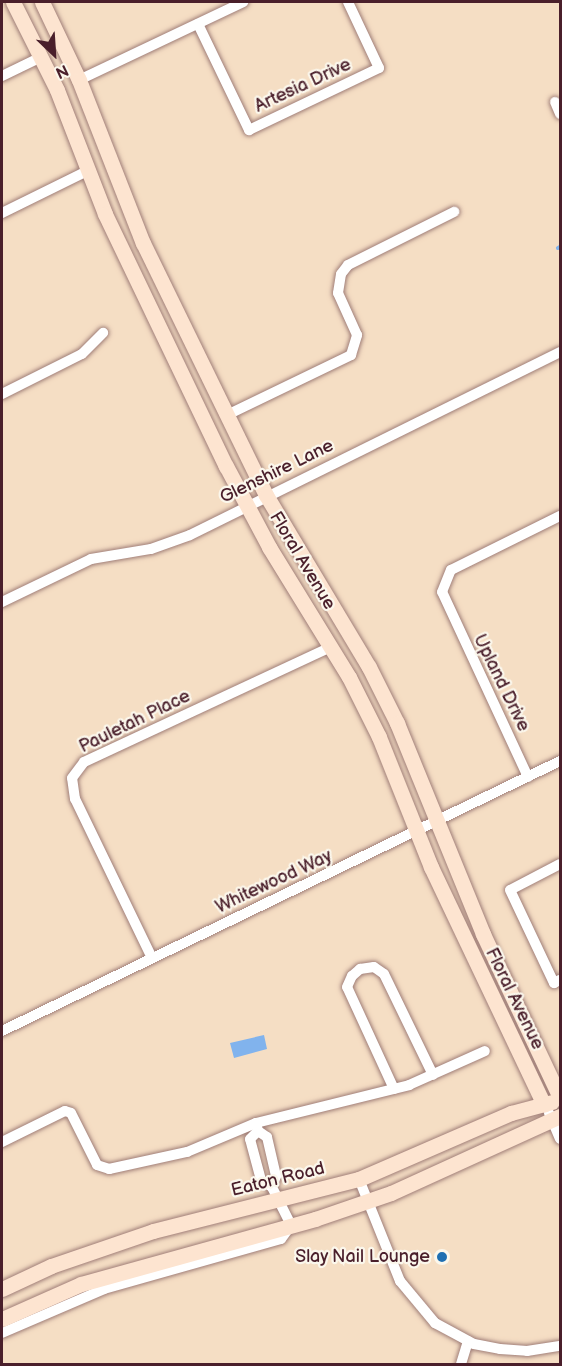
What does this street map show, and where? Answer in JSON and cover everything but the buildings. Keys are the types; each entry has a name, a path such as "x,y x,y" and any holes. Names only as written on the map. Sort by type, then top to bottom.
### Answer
{"street":[{"name":"Floral Avenue","path":"13,2 41,57 87,171 246,505 331,647 379,737 417,832 544,1105 556,1118 561,1139"},
{"name":"Floral Avenue","path":"42,2 79,80 143,243 266,495 383,694 439,822 483,934 561,1099"},
{"path":"79,80 243,2"},
{"name":"Artesia Drive","path":"198,24 249,130 379,68 348,2"},
{"path":"2,76 41,57"},
{"path":"555,102 561,114"},
{"path":"2,213 87,171"},
{"path":"227,415 351,355 357,334 338,293 341,274 348,265 454,212"},
{"path":"2,394 82,354 103,333"},
{"name":"Glenshire Lane","path":"2,602 91,559 170,543 561,352"},
{"name":"Upland Drive","path":"528,777 444,603 444,580 451,570 561,516"},
{"name":"Pauletah Place","path":"152,958 75,799 72,778 84,762 331,647"},
{"name":"Whitewood Way","path":"2,1031 439,822 561,761"},
{"path":"561,864 510,890 554,983 561,980"},
{"path":"394,1089 347,987 352,975 360,969 374,967 384,974 433,1075"},
{"path":"2,1142 65,1112 71,1113 97,1165 109,1169 187,1152 257,1127 394,1089 433,1075 486,1051"},
{"name":"Eaton Road","path":"2,1289 92,1251 275,1193 359,1179 510,1113 561,1099"},
{"path":"2,1318 81,1284 291,1226 367,1202 556,1118"},
{"path":"257,1127 267,1137 276,1176 275,1193"},
{"path":"257,1127 250,1139 261,1180 275,1193 291,1226"},
{"path":"359,1179 390,1262 414,1302 435,1323 468,1341 527,1351 561,1346"},
{"path":"2,1333 104,1289 281,1239 291,1226"},
{"path":"461,1365 468,1341"}],"water":[{"path":"264,1035 267,1049 234,1058 230,1043"}],"place":[{"name":"Slay Nail Lounge","path":"442,1257"}]}
